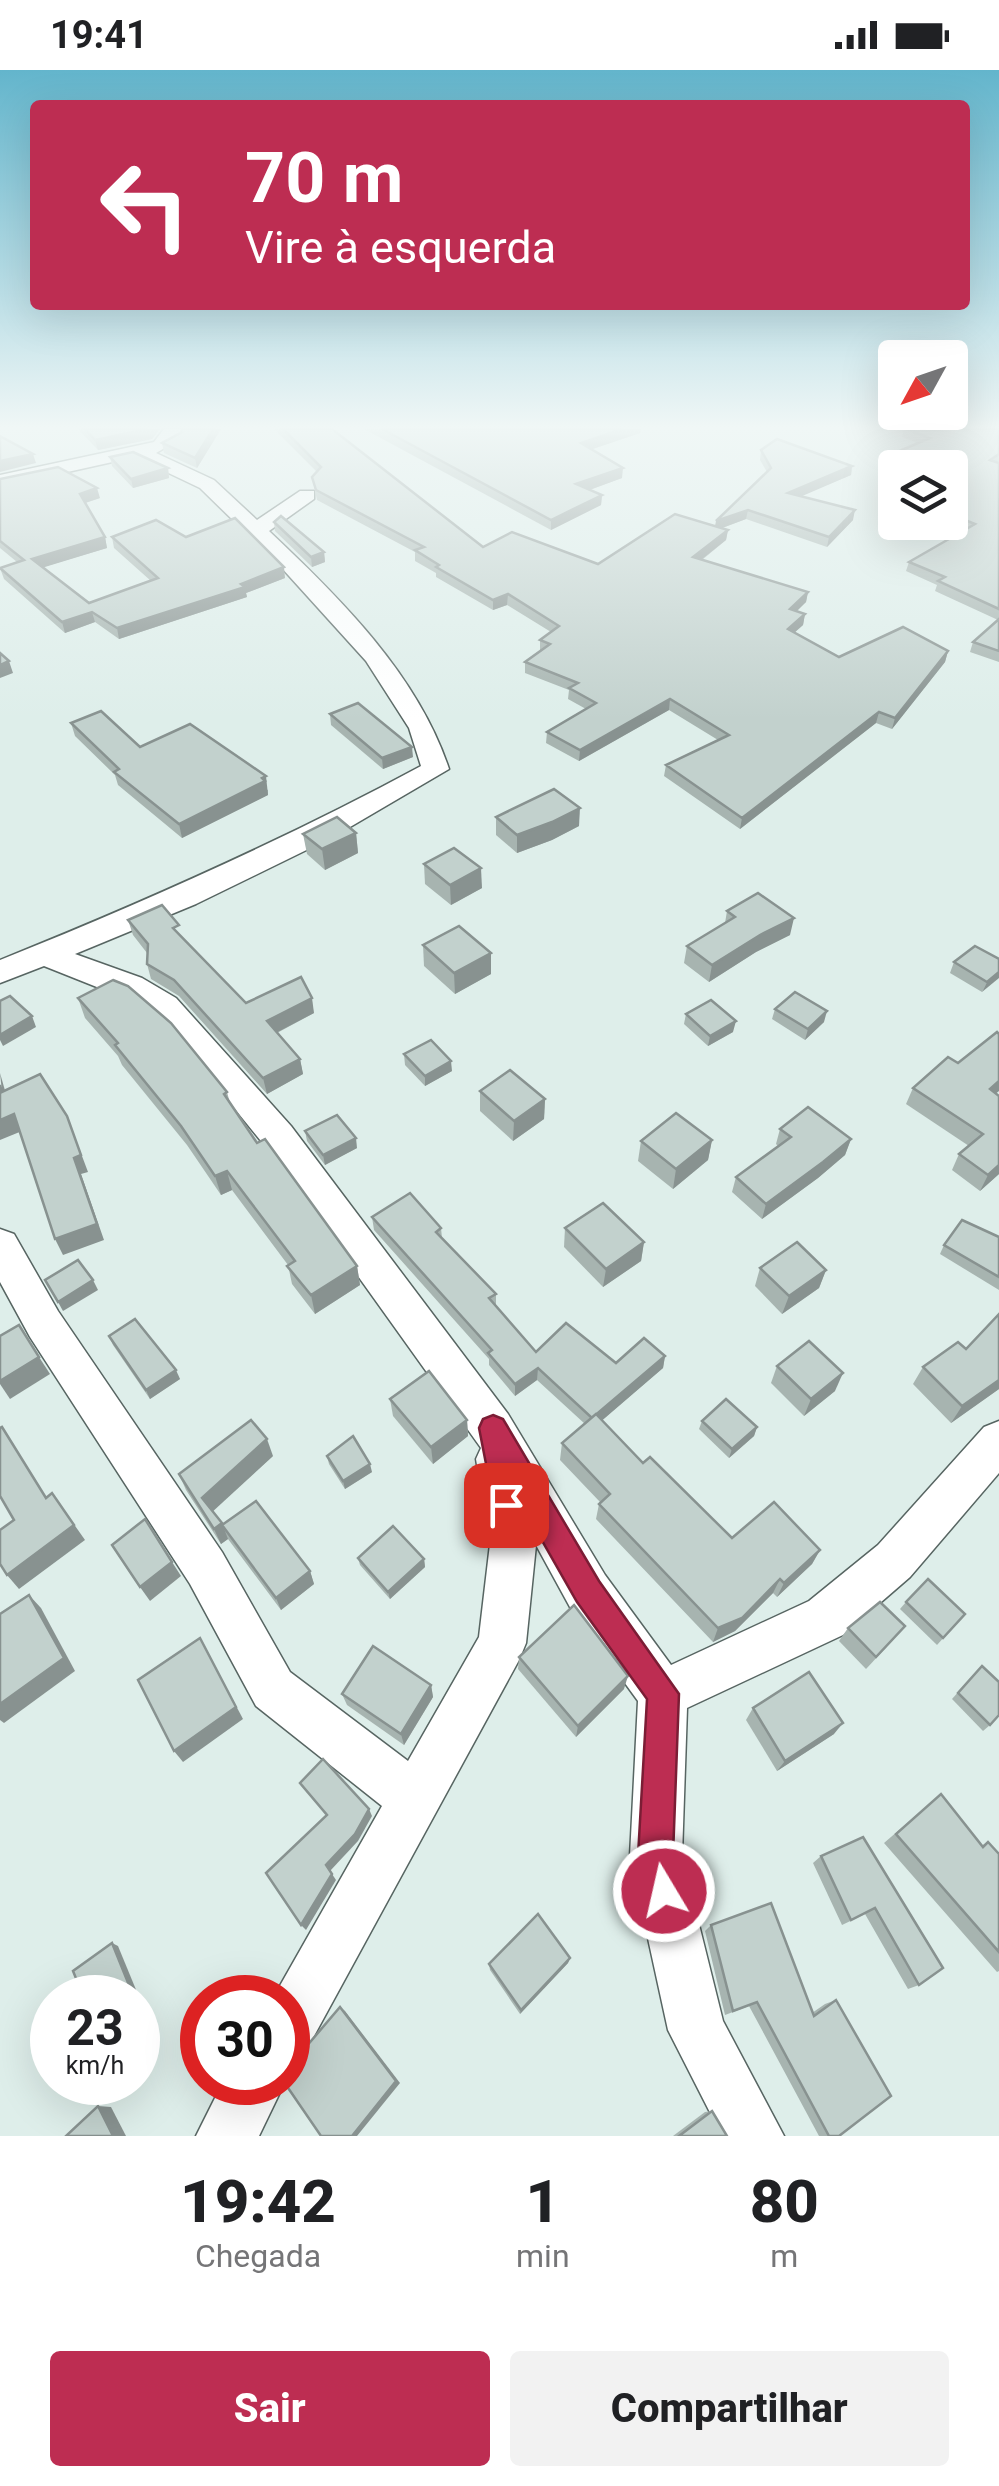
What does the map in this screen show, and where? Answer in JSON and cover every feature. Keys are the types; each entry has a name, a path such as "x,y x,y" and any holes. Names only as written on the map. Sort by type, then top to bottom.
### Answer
{"street":[{"path":"0,972 185,897 323,830 435,769 422,728 375,656 288,561 247,525"},
{"path":"253,532 263,525"},
{"path":"38,954 73,963 137,991 176,1016 257,1118 278,1136 493,1428 588,1592 663,1694 656,1856 697,2030 754,2136"},
{"path":"0,1245 44,1324 206,1568 273,1689 415,1799"},
{"path":"310,1987 502,1643 512,1544 493,1428"},
{"path":"663,1694 826,1618 894,1561 999,1441"},
{"path":"226,2136 243,2105"}],"building":[{"path":"0,525 98,525 105,537 32,559 89,603 158,578 112,537 142,525 166,525 186,537 216,525 242,525 284,567 241,584 245,587 117,628 92,612 62,622 0,568 24,560 0,541"},
{"path":"278,525 292,525 324,552 311,557"},
{"path":"383,525 455,525 483,547 512,532 598,564 657,525 713,525 728,530 693,557 808,592 790,609 805,614 788,629 839,657 903,627 948,651 895,718 879,712 742,818 666,765 729,735 670,699 580,750 547,732 596,703 569,688 578,683 525,662 550,644 540,640 559,626 508,594 493,600 436,567 439,565 415,550 424,547"},
{"path":"794,525 840,525 829,537"},
{"path":"973,525 999,525 999,609 938,581 945,577 909,562 947,540 968,540 968,528"},
{"path":"999,619 999,651 973,642"},
{"path":"358,703 412,747 382,758 330,714"},
{"path":"101,711 140,747 190,724 266,776 262,778 265,781 179,824 114,772 119,769 71,723"},
{"path":"554,789 580,808 517,835 496,817"},
{"path":"337,817 356,833 322,849 303,834"},
{"path":"454,848 481,868 450,885 424,864"},
{"path":"758,893 794,918 712,965 687,946 735,917 727,911"},
{"path":"162,905 179,925 173,928 246,1003 301,977 312,998 267,1021 300,1059 263,1078 174,980 147,964 148,944 128,920"},
{"path":"459,926 491,953 454,973 423,945"},
{"path":"975,946 999,959 999,972 987,982 954,962"},
{"path":"113,980 128,986 171,1023 227,1092 224,1094 257,1143 265,1139 357,1266 311,1295 287,1266 295,1261 227,1171 215,1176 181,1126 115,1045 118,1043 78,998"},
{"path":"795,992 827,1011 808,1029 775,1009"},
{"path":"10,996 32,1016 0,1035 0,1001"},
{"path":"711,1000 736,1021 710,1036 686,1014"},
{"path":"997,1032 999,1081 990,1089 999,1096 999,1165 988,1175 959,1154 983,1134 913,1088 948,1057 958,1063"},
{"path":"431,1040 451,1061 425,1076 404,1054"},
{"path":"510,1070 545,1099 514,1121 480,1091"},
{"path":"40,1074 67,1116 81,1155 74,1158 97,1224 55,1239 14,1114 0,1120 0,1085 2,1092"},
{"path":"808,1107 851,1139 766,1204 736,1177 791,1137 780,1129"},
{"path":"676,1113 712,1140 676,1169 641,1141"},
{"path":"337,1115 356,1138 323,1155 305,1131"},
{"path":"410,1193 441,1228 436,1232 496,1294 489,1298 536,1352 566,1323 616,1363 644,1338 665,1356 592,1418 538,1368 515,1384 488,1353 492,1350 372,1217"},
{"path":"603,1203 644,1242 606,1269 565,1228"},
{"path":"962,1220 999,1237 999,1277 944,1245"},
{"path":"797,1242 826,1270 789,1296 760,1268"},
{"path":"78,1260 93,1280 58,1302 45,1280"},
{"path":"999,1314 999,1380 962,1406 923,1367 958,1342 966,1349"},
{"path":"135,1319 176,1370 146,1390 109,1336"},
{"path":"19,1325 39,1357 0,1381 0,1336"},
{"path":"809,1341 843,1373 811,1399 777,1366"},
{"path":"429,1371 467,1420 431,1447 390,1399"},
{"path":"726,1399 757,1427 732,1449 702,1421"},
{"path":"596,1414 643,1463 650,1457 732,1538 774,1502 820,1550 784,1583 780,1579 742,1618 718,1628 599,1504 610,1494 562,1443"},
{"path":"251,1420 267,1439 202,1498 222,1523 214,1529 179,1474"},
{"path":"2,1427 46,1498 52,1493 74,1525 7,1575 0,1564 0,1530 14,1520 0,1496"},
{"path":"353,1436 370,1464 343,1481 327,1456"},
{"path":"256,1501 310,1571 276,1598 222,1525"},
{"path":"145,1519 172,1562 140,1587 112,1545"},
{"path":"393,1526 424,1559 388,1592 358,1558"},
{"path":"928,1579 965,1614 943,1638 906,1602"},
{"path":"29,1595 64,1658 0,1704 0,1614"},
{"path":"880,1602 905,1626 876,1657 848,1628"},
{"path":"574,1605 628,1676 578,1726 519,1657"},
{"path":"200,1638 236,1707 174,1751 138,1680"},
{"path":"373,1646 431,1685 401,1734 342,1694"},
{"path":"982,1666 999,1682 999,1715 990,1725 958,1693"},
{"path":"809,1672 843,1723 785,1761 753,1708"},
{"path":"323,1759 369,1809 355,1834 326,1865 332,1874 301,1925 266,1873 327,1815 300,1783"},
{"path":"941,1794 983,1847 988,1842 999,1854 999,1952 896,1834"},
{"path":"863,1837 943,1968 919,1985 875,1908 851,1920 821,1856"},
{"path":"771,1903 814,2016 836,2000 891,2096 839,2136 829,2136 757,2002 733,2011 711,1925"},
{"path":"538,1914 570,1958 521,2010 489,1964"},
{"path":"112,1943 125,1975 75,1975 73,1971"},
{"path":"340,2007 396,2081 352,2136 321,2136 300,2105 310,2105 310,2042"},
{"path":"98,2106 113,2136 66,2136"},
{"path":"712,2111 727,2136 679,2136"}],"route":[{"path":"506,1505 493,1428 588,1592 663,1694 656,1856 664,1891"}]}
